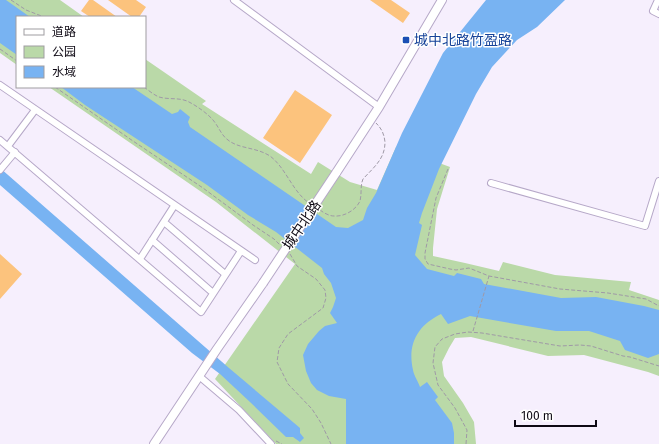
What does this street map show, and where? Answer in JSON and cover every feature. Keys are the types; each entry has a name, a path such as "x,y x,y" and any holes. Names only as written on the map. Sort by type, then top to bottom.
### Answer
{"street":[{"path":"234,0 378,107"},
{"name":"城中北路","path":"154,444 372,118 442,0"},
{"path":"658,0 653,10 659,14"},
{"path":"0,85 174,206 255,260"},
{"path":"8,146 35,110"},
{"path":"0,140 201,312 241,251"},
{"path":"0,170 15,152"},
{"path":"491,183 645,226 659,181"},
{"path":"140,259 174,206"},
{"path":"164,222 225,274"},
{"path":"152,240 213,292"},
{"path":"200,374 239,410 271,444"}],"path":[{"path":"11,0 26,10 41,16"},
{"path":"0,49 16,60"},
{"path":"146,88 160,97 189,102 209,116 214,121 222,135 229,141 236,145 263,152 270,156 277,162 297,192 306,202 313,206"},
{"path":"319,210 326,214 339,216 351,212 360,201 361,182 381,159 384,151 384,132 372,118"},
{"path":"448,168 436,198 425,252 425,259 428,264 450,270 469,268 489,276 560,289 608,293 646,299 659,306"},
{"path":"472,332 489,276"},
{"path":"466,444 467,430 456,408 438,385 433,363 436,347 442,339 455,334 482,332 560,346 591,346 659,366"}],"green space":[{"path":"0,0 60,0 83,16 16,16 16,64 0,53"},
{"path":"146,60 206,101 202,104 311,174 318,162 350,182 377,190 396,147 450,167 437,209 433,256 499,271 503,262 555,275 631,282 629,290 659,300 659,376 584,355 548,356 471,337 455,338 442,362 444,376 474,422 476,444 276,444 215,379 295,264 216,202 50,88 146,88"}],"water":[{"path":"0,0 6,0 29,16 16,16 16,54 0,43"},
{"path":"486,0 565,0 537,27 517,40 492,67 476,94 439,169 422,213 419,223 422,225 415,255 427,269 454,276 457,273 481,279 484,284 561,298 596,297 659,310 659,354 648,358 625,350 620,341 589,331 556,331 470,316 448,324 441,314 426,324 416,336 413,344 412,361 414,372 420,387 427,382 438,397 435,400 452,423 454,444 346,444 346,399 329,396 317,390 311,383 306,371 303,355 308,344 319,331 325,326 337,323 330,313 336,298 331,283 324,274 322,268 276,232 248,215 207,185 85,105 62,88 133,88 172,114 178,112 180,109 190,117 188,122 190,127 336,227 348,228 363,220 367,208 376,193 402,133 443,53"},
{"path":"0,168 300,428 300,433 304,438 300,442 293,437 286,437 220,374 192,353 0,185"}],"building":[{"path":"89,0 93,0 116,16 88,16 81,11"},
{"path":"108,0 136,0 146,7 140,16 131,16"},
{"path":"370,0 391,0 410,13 403,23"},
{"path":"295,90 332,115 300,163 263,138"},
{"path":"0,254 22,274 0,299"}],"place":[{"name":"城中北路竹盈路","path":"406,40"}]}
